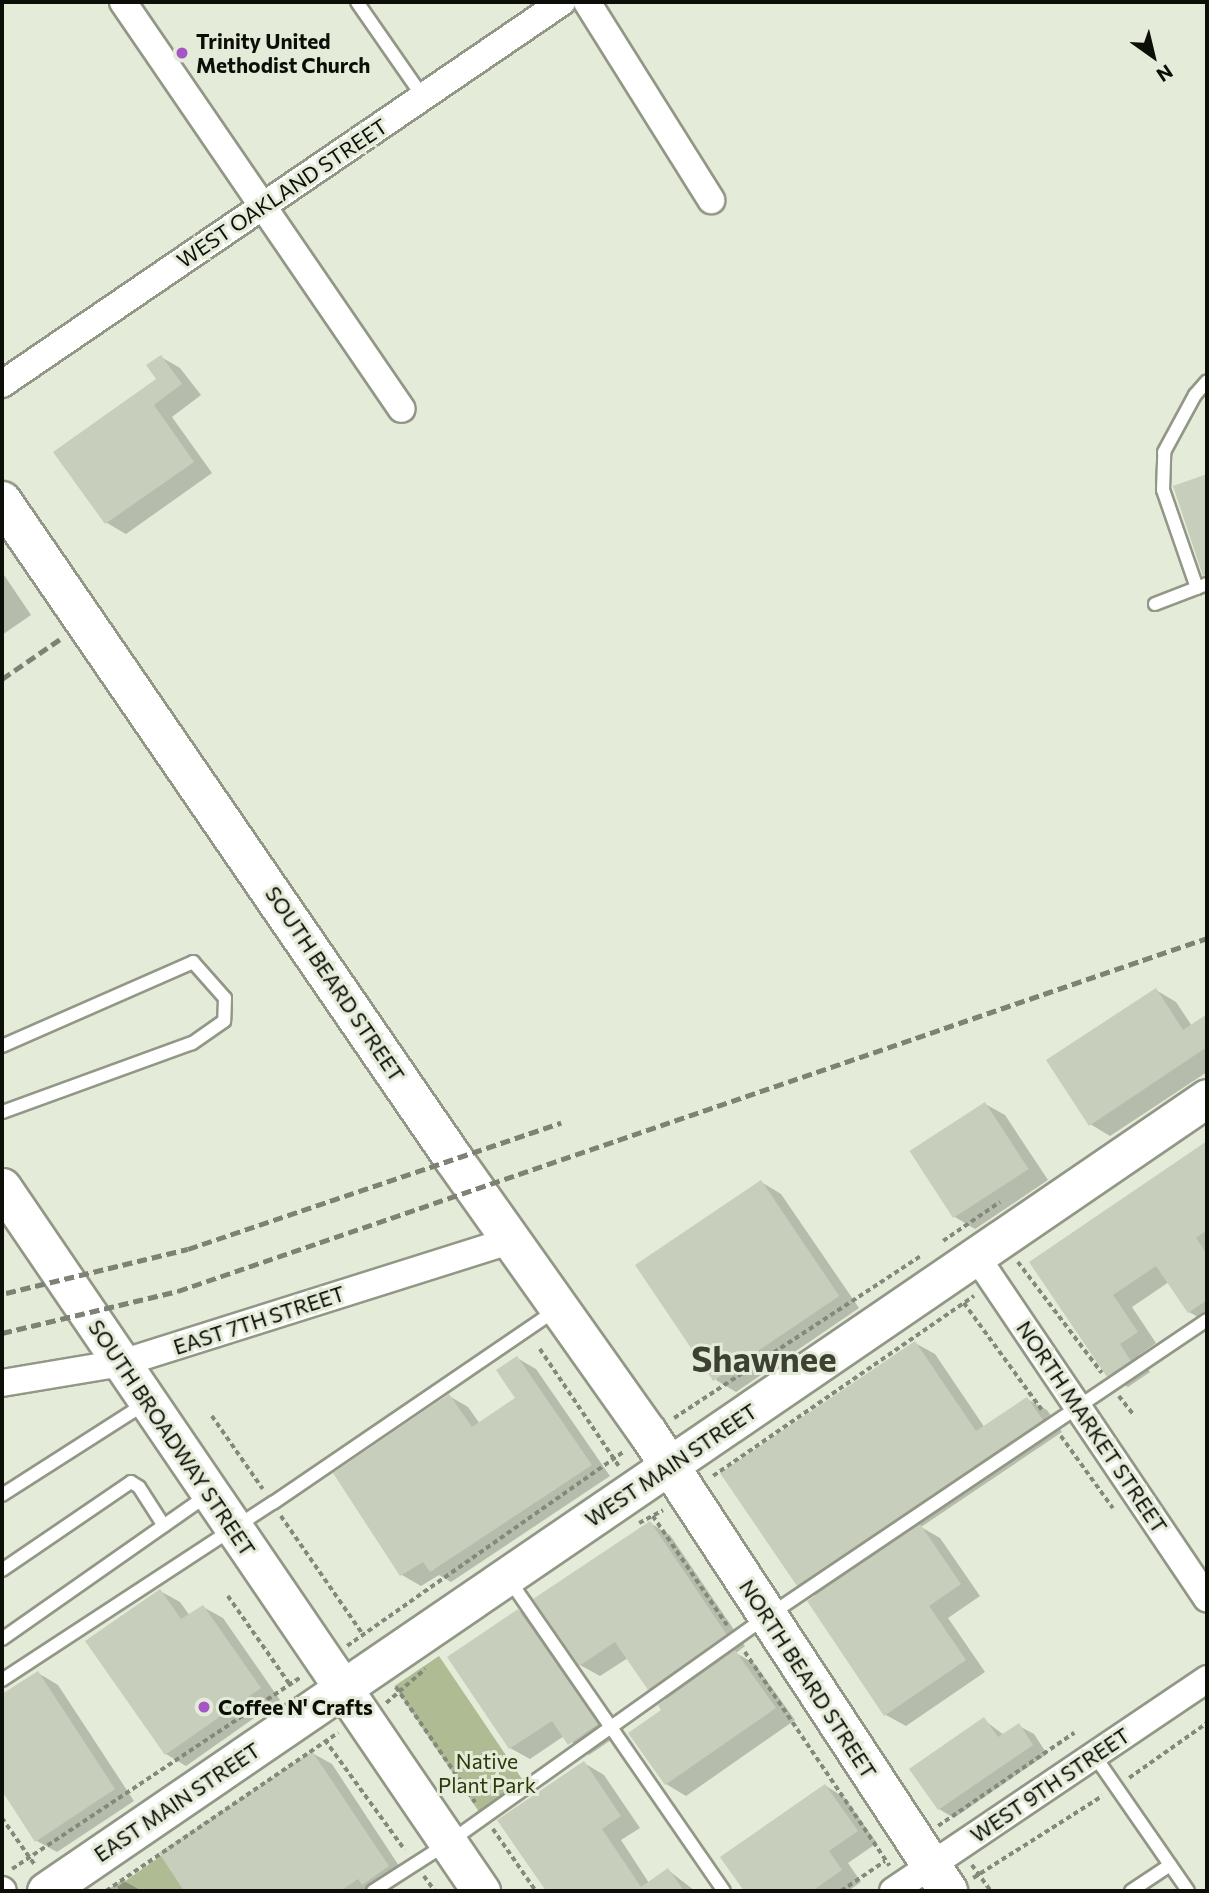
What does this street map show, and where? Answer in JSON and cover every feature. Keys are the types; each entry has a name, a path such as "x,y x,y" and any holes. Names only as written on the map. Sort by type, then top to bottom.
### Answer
{"main road":[{"name":"SOUTH BEARD STREET","path":"2,501 670,1466"},
{"name":"NORTH BEARD STREET","path":"670,1466 768,1616 920,1875"}],"street":[{"path":"123,2 261,208 402,409"},
{"name":"WEST OAKLAND STREET","path":"2,384 562,2"},
{"path":"587,2 710,200"},
{"name":"WEST MAIN STREET","path":"343,1689 670,1466 943,1260 987,1236 1207,1098"},
{"name":"SOUTH BROADWAY STREET","path":"2,1187 481,1891"},
{"name":"NORTH MARKET STREET","path":"987,1236 1079,1407 1207,1598"},
{"name":"EAST 7TH STREET","path":"2,1383 122,1363 512,1240"},
{"name":"WEST 9TH STREET","path":"920,1875 1207,1679"},
{"name":"EAST MAIN STREET","path":"50,1889 343,1689"}],"lane":[{"path":"357,2 423,97"},
{"path":"1155,604 1202,586 1163,490 1164,452 1195,395 1207,382"},
{"path":"2,1046 193,962 225,998 224,1021 191,1044 2,1112"},
{"path":"2,1680 560,1307"},
{"path":"373,1891 448,1843 768,1616 1207,1320"},
{"path":"2,1495 148,1401"},
{"path":"2,1570 131,1482 139,1487 164,1526"},
{"path":"2,1639 212,1493"},
{"path":"507,1577 724,1891"},
{"path":"1094,1755 1188,1891"},
{"path":"1132,1891 1170,1866"}],"path":[{"path":"943,1260 987,1236 1005,1198"},
{"path":"987,1236 1133,1415"},
{"path":"2,1877 28,1857 308,1712 343,1689 614,1458 648,1433 928,1251 943,1260 1113,1508"},
{"path":"540,1349 736,1638 920,1875"},
{"path":"228,1596 435,1891"},
{"path":"106,1891 308,1712 343,1689"},
{"path":"841,1891 920,1875 1115,1787 1207,1723"},
{"path":"920,1875 1074,1733"},
{"path":"2,1818 50,1889"}],"green space":[{"name":"Native Plant Park","path":"439,1656 530,1791 485,1821 394,1686"},
{"path":"162,1855 187,1891 120,1891 117,1887"}],"building":[{"path":"161,355 182,384 154,405 194,462 105,524 53,452 156,379 146,365"},
{"path":"1207,474 1207,575 1203,576 1173,486"},
{"path":"1156,988 1183,1030 1207,1014 1207,1047 1089,1126 1046,1060"},
{"path":"985,1102 1029,1169 953,1218 910,1151"},
{"path":"1207,1141 1207,1230 1196,1238 1207,1254 1207,1300 1188,1313 1156,1266 1113,1295 1138,1332 1120,1344 1131,1361 1107,1377 1029,1262"},
{"path":"761,1180 839,1296 713,1381 635,1265"},
{"path":"915,1341 976,1431 1027,1397 1043,1420 797,1586 720,1473"},
{"path":"517,1356 592,1465 430,1572 423,1562 400,1576 333,1473 449,1394 472,1427 515,1398 496,1370"},
{"path":"650,1521 727,1635 648,1690 615,1642 579,1666 533,1599"},
{"path":"920,1524 961,1584 929,1606 966,1660 884,1716 807,1601"},
{"path":"160,1589 181,1619 203,1605 261,1688 165,1755 85,1641"},
{"path":"518,1609 598,1724 568,1745 552,1721 509,1749 447,1657"},
{"path":"735,1650 776,1708 665,1785 628,1733 661,1710 658,1705"},
{"path":"38,1671 115,1789 35,1842 2,1791 2,1694"},
{"path":"984,1717 998,1737 1019,1723 1033,1745 938,1810 909,1769"},
{"path":"312,1751 389,1866 362,1885 358,1879 340,1891 184,1891 159,1853"},
{"path":"584,1761 621,1816 602,1829 641,1887 668,1868 684,1891 546,1891 497,1820"},
{"path":"825,1784 858,1831 829,1851 842,1870 812,1891 744,1891 720,1857"}],"railway":[{"path":"2,679 63,637"},
{"path":"2,1333 178,1291 1207,938"},
{"path":"6,1293 188,1249 561,1123"}],"place":[{"name":"Trinity United Methodist Church","path":"182,53"},
{"name":"Coffee N' Crafts","path":"204,1707"}],"district":[{"name":"Shawnee","path":"764,1358"}]}
